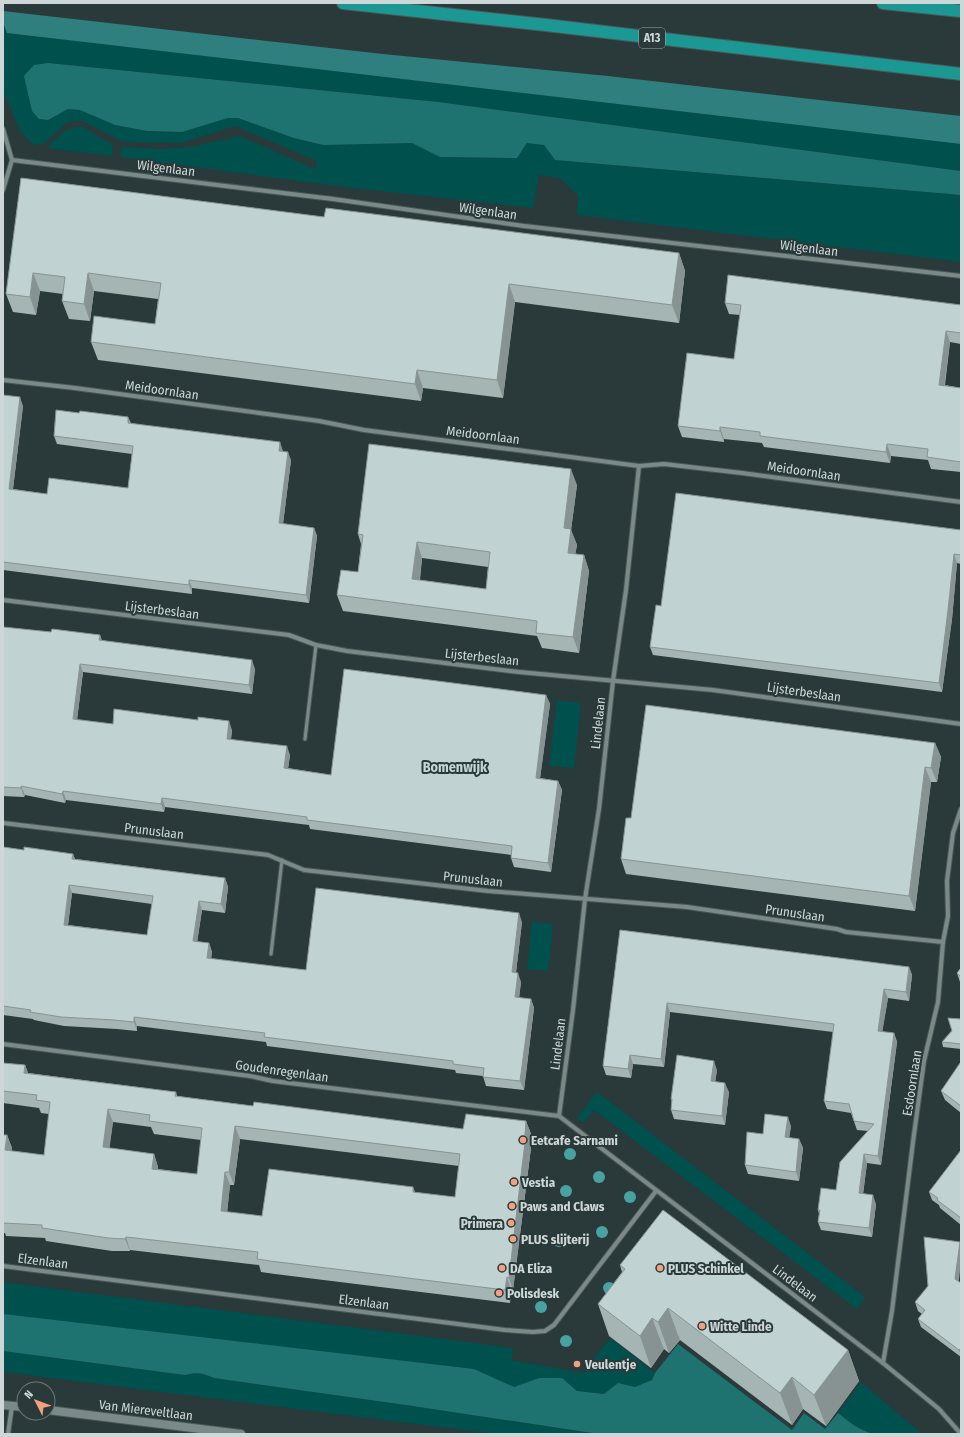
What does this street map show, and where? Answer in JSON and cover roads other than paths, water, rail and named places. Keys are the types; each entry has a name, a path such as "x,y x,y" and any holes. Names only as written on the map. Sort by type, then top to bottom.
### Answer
{"highway":[{"name":"A13","path":"343,3 546,25 961,74"},
{"path":"883,3 961,11"}],"main road":[{"path":"3,1405 16,1406"},
{"name":"Van Miereveltlaan","path":"56,1411 242,1434"}],"street":[{"path":"3,130 12,160 3,190"},
{"name":"Wilgenlaan","path":"12,160 333,199 524,226 961,276"},
{"name":"Meidoornlaan","path":"3,380 83,389 319,421 358,429 639,466 664,464 961,502"},
{"name":"Lindelaan","path":"639,466 626,590 613,681 559,1116 883,1363 939,1409 961,1434"},
{"name":"Lijsterbeslaan","path":"3,600 289,635 316,645 347,652 613,681 713,690 961,724"},
{"name":"Esdoornlaan","path":"883,1363 892,1311 924,1061 938,1002 943,942 948,916 947,881 953,833 961,809"},
{"name":"Prunuslaan","path":"3,822 268,855 304,870 488,891 687,907 837,929 846,932 943,942"},
{"name":"Goudenregenlaan","path":"3,1044 250,1076 273,1081 559,1116"},
{"name":"Elzenlaan","path":"3,1266 505,1330 534,1332 545,1331 554,1325 656,1191"},
{"path":"8,1434 12,1406"}],"lane":[{"path":"305,739 316,645"},
{"path":"271,954 282,860"}],"place":[{"name":"Eetcafe Sarnami","path":"523,1140"},
{"name":"Vestia","path":"514,1182"},
{"name":"Paws and Claws","path":"512,1206"},
{"name":"Primera","path":"511,1223"},
{"name":"PLUS slijterij","path":"513,1239"},
{"name":"DA Eliza","path":"502,1268"},
{"name":"PLUS Schinkel","path":"660,1268"},
{"name":"Polisdesk","path":"499,1293"},
{"name":"Witte Linde","path":"702,1326"},
{"name":"Veulentje","path":"577,1364"}],"district":[{"name":"Bomenwijk","path":"455,767"}]}
